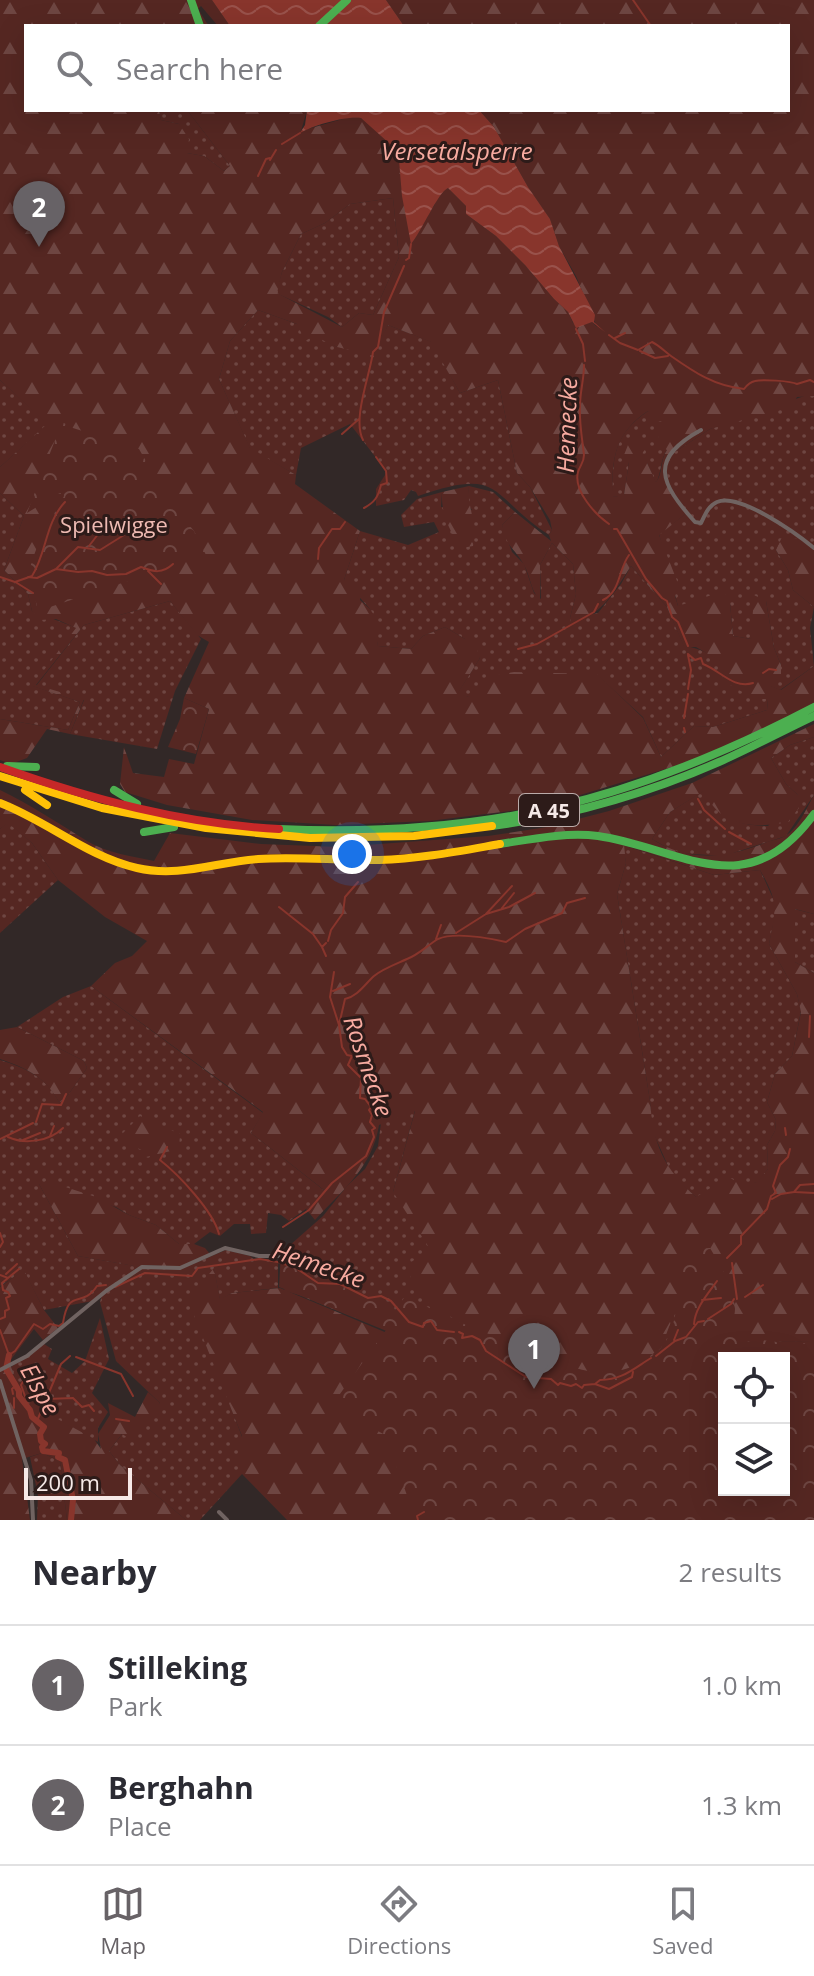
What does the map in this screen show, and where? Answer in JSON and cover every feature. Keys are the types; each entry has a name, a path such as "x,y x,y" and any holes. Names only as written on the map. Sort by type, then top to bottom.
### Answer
{"main road":[{"path":"191,0 199,24"},
{"path":"321,24 347,0"},
{"name":"A 45","path":"0,766 56,787 162,813 334,831 440,826 544,812 691,766 737,747 814,707"},
{"name":"A 45","path":"0,776 105,809 193,827 255,835 387,839 494,827 598,805 696,772 814,716"},
{"path":"0,766 36,767"},
{"path":"0,776 47,805"},
{"path":"114,790 129,800 162,813"},
{"path":"0,803 36,818 106,859 162,873 190,872 255,859 398,859 577,835 608,837 703,865 729,866 774,853 798,835 814,814"},
{"path":"144,832 166,827 193,827"}],"street":[{"path":"701,430 673,449 664,470 669,490 695,522 701,523 708,509 719,501 743,504 794,532 814,548"},
{"path":"4,1368 27,1356 106,1291 145,1266 180,1268 225,1248 268,1257 278,1256 282,1250"},
{"path":"0,1381 31,1480 33,1520"},
{"path":"219,1512 227,1520"}],"green space":[{"path":"0,0 212,0 229,24 216,24 201,6 198,9 207,24 24,24 24,112 159,112 161,120 179,124 189,139 187,153 204,156 224,171 230,166 189,112 306,112 301,131 346,118 361,118 384,136 397,154 411,232 434,206 440,191 448,188 466,206 466,214 496,236 525,265 568,312 573,323 578,326 592,322 597,327 576,276 559,246 550,219 494,127 481,112 790,112 790,24 403,24 386,0 814,0 814,396 797,397 791,407 710,429 669,456 668,480 688,512 659,535 679,586 675,596 678,606 724,591 730,603 733,636 751,639 754,595 766,601 774,648 781,665 781,679 771,686 781,690 814,666 814,704 779,723 685,763 541,807 429,821 336,825 252,820 167,805 125,792 120,784 124,747 133,773 164,777 169,759 194,764 209,709 184,698 209,642 197,635 170,601 84,625 36,685 84,699 70,734 47,729 27,758 11,764 0,760 0,719 68,730 80,702 32,686 76,628 56,619 40,620 32,611 28,594 4,570 24,516 0,493 0,467 47,424 0,380","holes":["393,198 399,257 373,315 359,313 342,327 277,293 282,272 301,234 325,223 350,204","258,310 297,324 305,341 314,336 337,347 375,356 388,325 431,342 460,393 498,380 517,473 530,487 550,520 552,530 549,535 551,541 515,512 502,525 506,539 524,565 540,600 540,565 552,543 573,564 576,594 570,618 572,627 606,601 631,566 667,607 684,647 696,647 720,661 723,681 755,699 768,699 767,710 713,727 694,726 661,757 643,718 597,674 514,672 487,676 469,697 458,693 480,658 474,640 465,639 445,627 423,636 411,649 378,646 376,630 380,624 360,600 361,584 344,580 360,531 295,484 296,475 250,448 219,379 230,341","648,411 654,422 662,421 657,434 659,445 667,450 660,475 656,482 647,463 640,457 647,446 640,435 628,445 624,455 629,462 624,495 613,497 617,448 628,428"]},
{"path":"159,112 189,112 230,166 224,171 204,156 187,153 179,124 161,120"},
{"path":"393,198 399,257 373,315 359,313 342,327 328,317 276,293 282,272 301,234 325,223 350,204"},
{"path":"258,310 297,324 337,347 383,335 388,325 432,342 460,393 498,380 517,473 530,487 552,530 549,535 503,497 481,485 466,484 418,496 411,490 404,500 376,506 376,489 387,472 350,424 301,448 296,475 250,449 219,379 230,341"},
{"path":"0,380 48,424 0,467"},
{"path":"810,394 814,396 814,546 776,550 788,570 793,590 814,607 810,628 814,666 780,690 770,686 781,665 774,648 766,601 751,639 733,636 730,603 678,606 659,534 688,512 668,480 669,456 710,429"},
{"path":"648,411 663,421 667,450 658,479 656,483 647,463 629,462 624,496 612,497 613,470 621,438"},
{"name":"Spielwigge","path":"62,422 139,449 166,496 194,531 206,555 38,611 34,594 14,583 28,577 38,545 64,496 63,492 58,494 27,513"},
{"path":"469,486 493,492 515,512 502,525 512,552 524,564 534,593 541,599 540,565 552,543 573,564 576,594 570,618 598,613 631,566 667,607 684,646 696,648 729,666 768,699 767,710 713,727 694,726 661,757 643,717 596,674 469,697 457,694 480,658 465,639 445,627 423,636 411,649 378,646 370,609 344,580 360,531 408,545 439,532 434,522 404,527 401,515 417,499 442,492 441,507 472,510 467,503"},
{"path":"469,486 473,546 461,548 447,522 442,492"},
{"path":"0,493 24,516 4,570 28,594 32,611 77,628 33,686 80,702 68,730 0,719"},
{"path":"803,538 814,546 814,607 793,590 788,570 776,550 781,539"},
{"path":"170,601 201,639 175,691 157,749 70,734 84,700 36,686 84,625"},
{"path":"184,698 209,709 196,754 168,747 180,719"},
{"path":"814,724 814,737 790,745 771,758 786,784 798,795 799,808 788,822 762,825 739,823 719,812 704,791 670,812 652,839 666,847 694,855 738,852 790,833 814,795 814,914 795,909 795,962 814,973 814,1342 729,1341 678,1303 661,1348 626,1373 558,1370 481,1337 415,1293 407,1265 430,1249 393,1192 415,1111 379,1125 363,1166 315,1220 306,1209 324,1190 251,1133 263,1112 91,986 115,963 132,956 147,941 105,917 58,880 32,843 8,823 0,829 0,790 94,845 154,861 170,833 261,844 339,847 488,836 547,827 609,811 692,783","holes":["624,845 714,875 760,870 774,906 769,944 797,994 801,1012 792,1056 775,1074 767,1102 776,1120 775,1131 767,1145 768,1169 757,1182 742,1184 728,1177 696,1197 668,1166 657,1143 617,894 626,863"]},
{"path":"814,737 814,795 786,836 724,856 677,853 652,839 670,812 705,790 724,814 738,822 768,826 798,795 786,784 771,758 790,745"},
{"path":"8,822 32,843 58,880 0,933 0,829"},
{"path":"623,845 714,875 760,870 777,907 769,944 797,994 801,1011 792,1056 775,1074 767,1102 776,1120 775,1131 767,1145 768,1169 758,1182 696,1197 673,1177 652,1130 617,894 626,863"},
{"path":"794,909 814,914 814,973 795,962"},
{"path":"91,986 263,1113 251,1133 325,1191 289,1221 281,1215 268,1213 266,1233 251,1234 250,1224 234,1224 220,1236 210,1232 194,1244 179,1244 156,1225 116,1207 39,1184 78,1256 135,1266 136,1270 93,1301 44,1310 24,1271 0,1286 0,1060 34,1075 48,1086 59,1102 68,1095 87,1068 84,1061 17,1027 63,997"},
{"path":"17,1027 84,1061 87,1068 68,1095 59,1102 48,1086 34,1074 0,1059 0,1030"},
{"path":"415,1110 393,1192 687,1251 710,1252 729,1340 814,1342 814,1520 522,1520 389,1332 279,1287 281,1253 323,1216 365,1169 378,1146 381,1123"},
{"path":"140,1116 180,1134 179,1149 146,1157 144,1151 117,1139"},
{"path":"47,1181 96,1197 156,1225 179,1244 194,1244 205,1248 210,1254 180,1267 144,1265 136,1270 134,1266 78,1256 39,1184"},
{"path":"710,1248 732,1293 735,1309 732,1334 751,1343 755,1339 791,1344 814,1343 814,1520 416,1520 385,1435 332,1405 386,1330 317,1300 285,1291 281,1280 281,1261 294,1265 317,1282 338,1282 359,1294 379,1299 395,1310 404,1298 402,1293 447,1317 563,1364 582,1370 611,1372 646,1360 666,1341 676,1311 682,1257 691,1249"},
{"path":"226,1250 254,1259 278,1262 278,1288 232,1293 220,1300 214,1269 220,1377 242,1437 242,1474 200,1520 186,1520 120,1465 109,1451 123,1433 160,1403 116,1361 100,1302 102,1295 143,1268 181,1269"},
{"path":"214,1268 220,1299 232,1293 280,1288 387,1333 522,1520 287,1520 242,1474 242,1436 188,1300"},
{"path":"24,1270 44,1310 58,1328 43,1340 34,1329 9,1362 25,1401 94,1439 101,1449 98,1434 110,1415 108,1403 135,1417 148,1392 160,1403 133,1441 122,1434 109,1451 120,1465 186,1520 67,1520 60,1461 42,1453 22,1459 30,1520 0,1520 0,1287"},
{"path":"100,1318 109,1359 92,1393 108,1412 98,1428 98,1442 24,1401 11,1367 44,1344 52,1349 48,1359 72,1373 85,1361"},
{"path":"42,1453 60,1461 67,1520 37,1520 38,1495 30,1457"}],"water":[{"path":"212,0 386,0 403,24 229,24"},
{"name":"Versetalsperre","path":"307,112 481,112 494,127 550,219 559,246 595,315 594,322 605,332 592,322 576,328 568,312 496,236 466,214 466,206 448,188 411,244 399,160 390,144 361,118 330,122 300,133"}],"waterway":[{"path":"633,0 650,24"},
{"path":"282,144 300,133"},
{"path":"270,160 276,150"},
{"path":"258,176 266,159 270,158"},
{"path":"406,260 411,244"},
{"path":"363,440 360,431 361,409 373,352 378,347 384,312 404,266"},
{"name":"Hemecke","path":"576,329 583,344 585,361"},
{"path":"615,338 625,333"},
{"path":"609,335 638,350 652,342 696,373 733,387 744,389 759,380 797,384 810,380 814,382"},
{"path":"640,351 655,358 668,356"},
{"name":"Hemecke","path":"584,365 580,412 584,455 577,479 587,502 609,524"},
{"path":"342,434 359,419"},
{"path":"364,508 376,499 381,485 387,483 386,471 376,457"},
{"path":"0,577 15,582 32,576 58,510 65,502"},
{"path":"318,559 319,548 332,529 340,529 345,522"},
{"path":"89,546 99,533 111,526"},
{"name":"Hemecke","path":"614,529 617,529 646,579 667,601 688,646"},
{"path":"56,569 78,547 100,550 124,535"},
{"path":"603,600 616,586 629,555"},
{"path":"28,577 37,578 56,569 107,575 126,574 141,567 161,571 173,564"},
{"path":"148,571 161,584"},
{"path":"17,583 33,593"},
{"path":"518,649 537,644 594,612 598,604"},
{"name":"Hemecke","path":"688,654 695,660 701,658 703,664 739,684 753,683"},
{"path":"688,655 691,670 688,689"},
{"name":"Hemecke","path":"763,673 769,669 776,670"},
{"path":"684,718 688,694"},
{"path":"684,728 685,732"},
{"path":"698,799 704,810 725,829"},
{"path":"729,832 751,844"},
{"name":"Rosmecke","path":"328,941 331,930 343,913 345,897 358,882"},
{"path":"486,914 512,886"},
{"path":"502,908 514,893"},
{"path":"456,933 486,914 509,907 535,893"},
{"path":"339,1025 345,999 358,993 377,973 415,955 438,939 462,936 506,942 525,929 562,913 567,903 585,898"},
{"path":"279,907 313,934 322,947"},
{"path":"436,939 441,925"},
{"name":"Rosmecke","path":"326,943 322,947 326,956"},
{"name":"Rosmecke","path":"283,1227 309,1210 332,1183 366,1156 374,1137 372,1130 375,1128 370,1122 371,1107 360,1098 361,1078 348,1065 352,1056 347,1055 342,1047 330,997 334,972"},
{"path":"333,991 350,984"},
{"path":"809,1037 810,1016"},
{"path":"36,1122 42,1104 61,1105 66,1094"},
{"path":"0,1139 33,1123"},
{"path":"50,1136 54,1126"},
{"path":"8,1137 22,1141 37,1140 63,1128"},
{"name":"Hemecke","path":"785,1128 786,1135"},
{"path":"23,1140 40,1133"},
{"path":"167,1147 160,1160 203,1204 219,1234"},
{"name":"Hemecke","path":"727,1258 741,1244 741,1236 767,1209 771,1196 776,1193 773,1186 780,1165 788,1157 790,1149"},
{"path":"772,1199 794,1192 800,1185 814,1184"},
{"path":"795,1192 814,1193"},
{"path":"0,1233 3,1242 0,1247"},
{"name":"Hemecke","path":"115,1287 145,1273 192,1276 198,1268 260,1259 296,1268 318,1283 340,1284 368,1298 381,1296 391,1301 409,1322 423,1327 424,1323 431,1321 437,1330 454,1332"},
{"name":"Hemecke","path":"732,1263 737,1299"},
{"path":"6,1274 17,1264"},
{"path":"8,1278 19,1269"},
{"path":"0,1275 8,1278 2,1283 3,1290 10,1296 6,1298 9,1309 0,1319"},
{"path":"694,1324 699,1307 717,1281"},
{"name":"Hemecke","path":"0,1330 9,1355 34,1324 43,1329 50,1324 59,1326 72,1301 86,1297 97,1286 106,1285"},
{"path":"745,1297 763,1285"},
{"path":"702,1300 721,1298"},
{"name":"Hemecke","path":"708,1319 734,1299"},
{"name":"Hemecke","path":"656,1356 675,1341 686,1337 698,1322 704,1321"},
{"path":"674,1340 678,1330"},
{"name":"Hemecke","path":"459,1332 463,1334 462,1338 472,1336 480,1340 486,1351 526,1377 551,1379 558,1385 576,1384 582,1388 621,1376 651,1358"},
{"name":"Elspe","path":"9,1355 6,1369 19,1396 32,1417 44,1427 40,1434 45,1444 43,1451 59,1453 58,1457 65,1460 73,1500 71,1520"},
{"path":"37,1421 61,1364 70,1356"},
{"path":"76,1357 121,1374 133,1396"},
{"path":"595,1384 609,1389 632,1377 633,1372"},
{"path":"24,1380 21,1385 30,1410"},
{"path":"13,1394 15,1386"},
{"path":"14,1398 14,1408"},
{"path":"47,1399 73,1398 82,1407 89,1405 94,1411"},
{"path":"116,1419 129,1421"},
{"path":"418,1520 417,1516 424,1512"}],"traffic: fast":[{"path":"191,0 199,24"},
{"path":"321,24 347,0"},
{"path":"279,829 424,827 556,807 619,790 683,767 814,707"},
{"path":"492,826 579,810 664,784 731,757 814,716"},
{"path":"7,766 36,767"},
{"path":"114,790 137,804"},
{"path":"500,844 561,835 598,836 685,859 738,865 764,858 789,842 814,814"},
{"path":"144,832 174,827"}],"traffic: slow":[{"path":"0,776 102,808 206,828 310,838 414,836 492,826"},
{"path":"25,790 47,805"},
{"path":"0,803 102,856 153,871 273,858 394,859 500,844"}],"traffic: jam":[{"path":"0,767 68,789 172,816 279,829"}],"place":[{"name":"Berghahn","path":"39,247"},
{"name":"Stilleking","path":"534,1389"}]}
